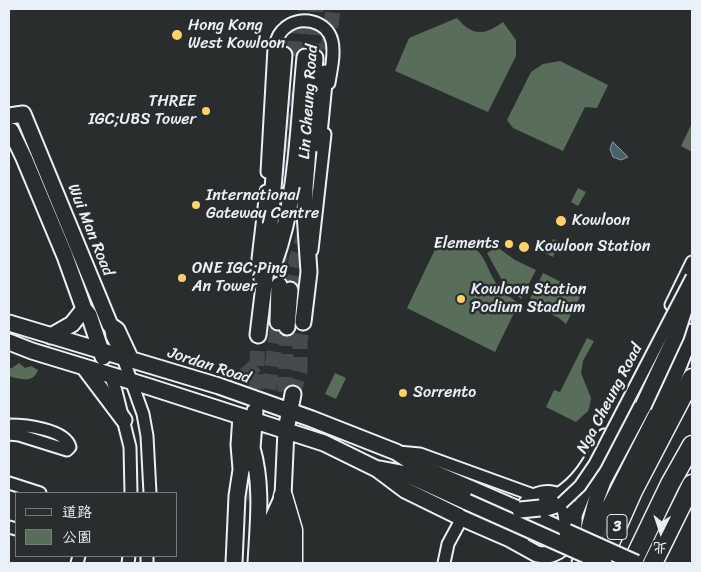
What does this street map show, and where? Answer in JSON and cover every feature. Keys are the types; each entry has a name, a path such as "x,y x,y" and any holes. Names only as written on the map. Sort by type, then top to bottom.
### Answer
{"highway":[{"name":"3","path":"603,563 633,491 692,378"},
{"name":"3","path":"632,563 670,484 692,445"},
{"path":"653,563 692,484"},
{"path":"283,496 293,530 293,563"}],"main road":[{"path":"291,90 299,56"},
{"path":"262,286 299,56"},
{"name":"Lin Cheung Road","path":"274,263 289,213 295,176 299,56"},
{"name":"Lin Cheung Road","path":"299,56 309,272 303,322"},
{"path":"314,188 325,73"},
{"name":"Wui Man Road","path":"13,123 24,158 65,256 84,309 89,315 110,375"},
{"name":"Wui Man Road","path":"13,123 110,325 119,333 127,359"},
{"name":"Lin Cheung Road","path":"258,335 262,286"},
{"path":"282,324 284,288"},
{"name":"Nga Cheung Road","path":"585,554 599,491 674,342 692,289"},
{"path":"51,336 72,324 84,309"},
{"name":"Jordan Road","path":"9,323 127,359 256,394 294,413 396,452 470,496 603,563"},
{"path":"585,554 669,390 692,332"},
{"name":"Jordan Road","path":"9,342 32,351 324,443 378,469 399,487 531,554 542,556 560,550 569,539 574,518"},
{"path":"84,367 124,420"},
{"path":"234,563 237,496 241,470 239,445 256,394"},
{"path":"267,563 270,528 283,496 286,430 294,413 297,394"},
{"path":"248,418 252,448 258,469 260,498 256,563"},
{"path":"241,470 252,448"},
{"name":"Jordan Road","path":"378,469 406,474 470,496 520,510 567,532 585,554 638,563"},
{"name":"Jordan Road","path":"536,496 546,494 559,499"},
{"path":"531,554 518,535 519,519 525,506 536,496"},
{"path":"520,510 546,508 559,499 569,504 574,518"},
{"path":"247,563 251,500"},
{"path":"280,563 281,526"}],"street":[{"name":"Lin Cheung Road","path":"262,286 258,259 266,186 274,48 284,28 294,22 305,20 316,22 324,27 329,33 333,48 309,272"},
{"name":"Nga Cheung Road","path":"559,499 564,490 581,474 612,422 691,269"},
{"name":"Nga Cheung Road","path":"559,499 580,486 595,464 691,269"},
{"name":"Nga Cheung Road","path":"574,518 585,493 624,426 692,289"},
{"path":"677,294 692,289"},
{"path":"127,359 143,414 147,436 150,492"},
{"path":"110,375 130,447 132,492"},
{"path":"9,425 27,426 60,436 65,438 70,447 67,450 19,435 9,434"},
{"name":"Jordan Road","path":"396,452 425,456 536,496"},
{"path":"9,483 37,492"},
{"path":"559,499 570,548"},
{"path":"444,563 448,544 462,518"}],"green space":[{"path":"457,18 468,28 478,32 490,30 503,22 516,40 516,56 488,112 395,71 409,38"},
{"path":"560,61 608,85 597,108 585,107 563,151 513,128 507,120 531,72 543,64"},
{"path":"692,123 692,152 681,146"},
{"path":"578,188 586,192 578,206 571,202"},
{"path":"553,239 560,242 553,257 545,253"},
{"name":"Kowloon Station Podium Stadium","path":"439,241 464,243 477,250 498,286 519,303 495,352 407,308"},
{"path":"497,247 515,260 536,270 521,299 503,282 487,253"},
{"path":"543,273 565,284 581,295 566,324 559,318 528,303"},
{"path":"587,338 594,341 583,361 581,373 591,398 588,411 576,422 546,407 554,390 560,392"},
{"path":"19,363 25,368 31,366 38,370 36,374 30,379 9,376 9,369"},
{"path":"335,373 346,378 336,399 325,394"}],"water":[{"path":"613,142 628,157 621,160 613,157 610,149"}],"tunnel":[{"path":"305,9 305,57"},
{"path":"315,58 316,9"},
{"path":"325,73 333,9"},
{"path":"293,56 295,18"},
{"path":"281,221 291,90"},
{"path":"290,290 296,260 306,228"},
{"path":"279,285 280,249"},
{"path":"259,434 269,389 278,322"},
{"path":"293,394 300,371 300,342 303,322"},
{"path":"284,415 287,327"},
{"path":"256,389 258,335"},
{"path":"224,385 244,376 257,364"},
{"path":"251,500 253,474"}],"place":[{"name":"Hong Kong West Kowloon","path":"177,35"},
{"name":"THREE IGC;UBS Tower","path":"206,111"},
{"name":"International Gateway Centre","path":"196,205"},
{"name":"Kowloon","path":"561,221"},
{"name":"Elements","path":"509,244"},
{"name":"Kowloon Station","path":"524,247"},
{"name":"ONE IGC;Ping An Tower","path":"182,278"},
{"name":"Kowloon Station Podium Stadium","path":"461,299"},
{"name":"Sorrento","path":"403,393"}]}
